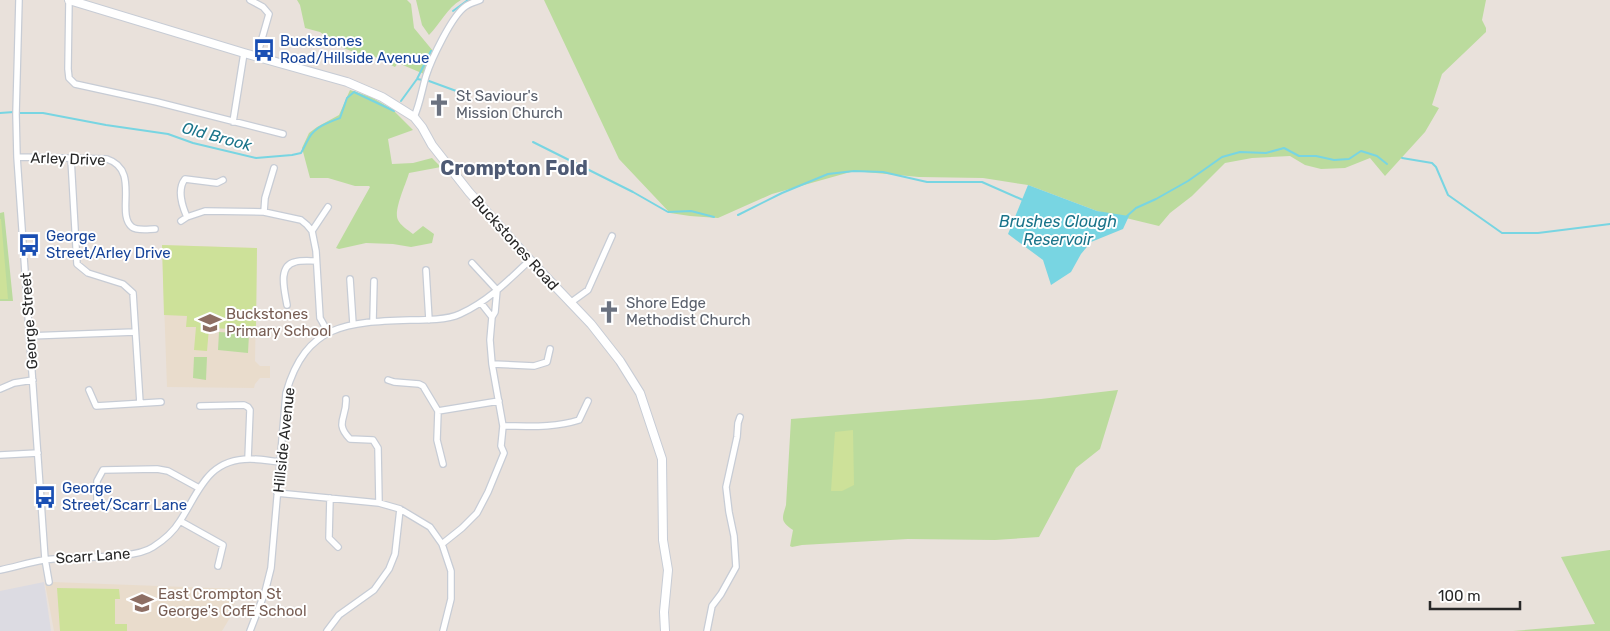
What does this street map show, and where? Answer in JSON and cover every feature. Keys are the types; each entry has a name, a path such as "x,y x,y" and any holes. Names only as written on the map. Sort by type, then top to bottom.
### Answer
{"main road":[{"name":"Buckstones Road","path":"69,0 347,82 382,97 414,117 432,145 469,192 591,324 630,375 640,393 662,459 662,540 668,570 664,612 665,631"}],"street":[{"name":"George Street","path":"19,0 16,111 17,158 44,560 49,582"},
{"path":"69,0 68,69 69,78 75,84 157,102 283,134"},
{"path":"250,0 263,7 269,14 258,56"},
{"path":"414,117 436,50 460,11 466,5 480,0"},
{"path":"233,122 244,53"},
{"name":"Arley Drive","path":"17,158 107,159 116,163 124,175 127,217 130,225 134,228 155,229"},
{"path":"70,159 77,264 88,273 123,284 133,293 140,403"},
{"path":"264,212 265,198 274,168"},
{"path":"223,180 216,183 185,179 181,201 184,219 205,210 264,212 301,220 308,225 312,231 316,251 320,318 328,332"},
{"path":"312,231 328,207"},
{"path":"570,303 588,290 612,236"},
{"name":"Hillside Avenue","path":"250,631 265,592 271,568 285,402 291,376 303,355 317,340 328,332 352,324 373,321 429,320 459,315 497,290 530,260"},
{"path":"287,305 284,274 287,267 293,262 316,261"},
{"path":"442,544 477,513 486,497 504,453 502,446 503,426 492,364 490,340 497,290 472,263"},
{"path":"426,270 429,320"},
{"path":"350,279 352,324"},
{"path":"373,321 374,281"},
{"path":"481,302 492,317"},
{"path":"29,336 135,332"},
{"path":"492,364 534,366 546,362 550,349"},
{"path":"0,389 14,383 33,380"},
{"path":"388,380 424,386 438,411 437,440 443,464"},
{"path":"89,390 96,406 161,402"},
{"path":"346,399 347,410 342,420 342,432 350,439 372,440 378,448 379,503"},
{"path":"438,411 499,401"},
{"path":"503,426 567,424 578,420 588,401"},
{"path":"200,406 210,409 248,407 250,410 248,459"},
{"path":"707,631 712,606 735,572 736,566 734,536 726,487 740,417"},
{"path":"0,455 38,452"},
{"name":"Scarr Lane","path":"0,570 44,560 134,554 152,548 169,535 180,521 199,488 218,468 248,459 280,462"},
{"path":"112,505 97,505 97,481 103,470 157,469 168,471 199,488"},
{"path":"277,493 379,503 400,509 430,527 442,544 451,571 451,599 443,631"},
{"path":"330,498 329,538 338,547"},
{"path":"327,631 339,615 374,590 389,569 395,554 400,509"},
{"path":"180,521 223,545 218,566"}],"shaded area":[{"name":"Buckstones Primary School","path":"162,245 257,248 255,361 260,366 270,366 270,378 260,378 254,388 167,387"},
{"path":"44,582 51,631 0,631 0,591"},
{"name":"East Crompton St George's CofE School","path":"45,583 239,589 231,616 222,631 54,631"}],"green space":[{"path":"297,0 407,0 411,4 414,28 433,51 424,74 398,63 395,67 363,51 361,55 341,47 320,32 305,28 300,5"},
{"path":"416,0 461,0 456,3 429,35 422,25"},
{"path":"544,0 1486,0 1482,20 1486,32 1442,74 1432,105 1439,108 1425,132 1385,176 1370,158 1345,168 1321,169 1305,165 1290,156 1252,158 1225,163 1192,196 1170,213 1159,226 1097,211 1028,185 983,178 919,177 854,171 772,194 718,218 670,213 619,159"},
{"path":"350,90 371,97 392,109 413,130 388,139 392,164 413,163 432,158 441,167 409,173 397,210 399,222 413,234 423,226 434,234 432,243 411,247 366,243 336,248 370,187 355,186 328,178 310,178 302,148 309,133 339,115"},
{"path":"4,212 13,301 0,301 0,213"},
{"path":"1,219 8,299 0,299"},
{"path":"162,245 257,248 256,330 209,328 207,351 194,350 196,327 186,327 187,316 164,315"},
{"path":"219,332 249,334 248,353 218,350"},
{"path":"194,357 207,357 206,380 193,378"},
{"path":"1118,390 1100,449 1076,468 1039,537 995,540 908,539 790,546 793,530 784,522 783,517 786,505 791,419 1041,399"},
{"path":"853,430 854,485 842,491 831,491 835,432"},
{"path":"1610,550 1610,631 1513,631 1595,624 1561,557"},
{"path":"57,588 119,589 120,599 115,599 115,624 127,624 127,631 60,631"}],"water":[{"name":"Brushes Clough Reservoir","path":"1028,185 1097,211 1129,216 1123,229 1091,242 1081,254 1071,272 1051,285 1043,260 1008,234"}],"waterway":[{"name":"Old Brook","path":"453,11 468,0"},
{"name":"Old Brook","path":"401,101 417,79 431,51"},
{"path":"417,79 429,81 459,92"},
{"name":"Old Brook","path":"18,113 43,113 168,134 193,143 256,158 301,153 315,131 323,125 340,118 347,98 354,92 394,111"},
{"name":"Old Brook","path":"0,113 14,112"},
{"path":"533,142 633,192 668,212 691,211 714,217"},
{"path":"1127,216 1136,208 1188,181 1222,157 1240,152 1266,153 1284,148 1299,156 1316,156 1334,160 1349,159 1361,151 1377,156 1387,164"},
{"path":"1402,158 1432,163 1436,167 1448,195 1502,233 1538,233 1610,224"},
{"path":"738,215 782,193 828,174 854,171 883,172 927,182 982,182 1023,200"}],"place":[{"name":"Buckstones Road/Hillside Avenue","path":"264,50"},
{"name":"St Saviour's Mission Church","path":"439,105"},
{"name":"George Street/Arley Drive","path":"29,245"},
{"name":"Shore Edge Methodist Church","path":"609,312"},
{"name":"Buckstones Primary School","path":"210,323"},
{"name":"George Street/Scarr Lane","path":"45,497"},
{"name":"East Crompton St George's CofE School","path":"142,603"}],"district":[{"name":"Crompton Fold","path":"514,168"}]}
